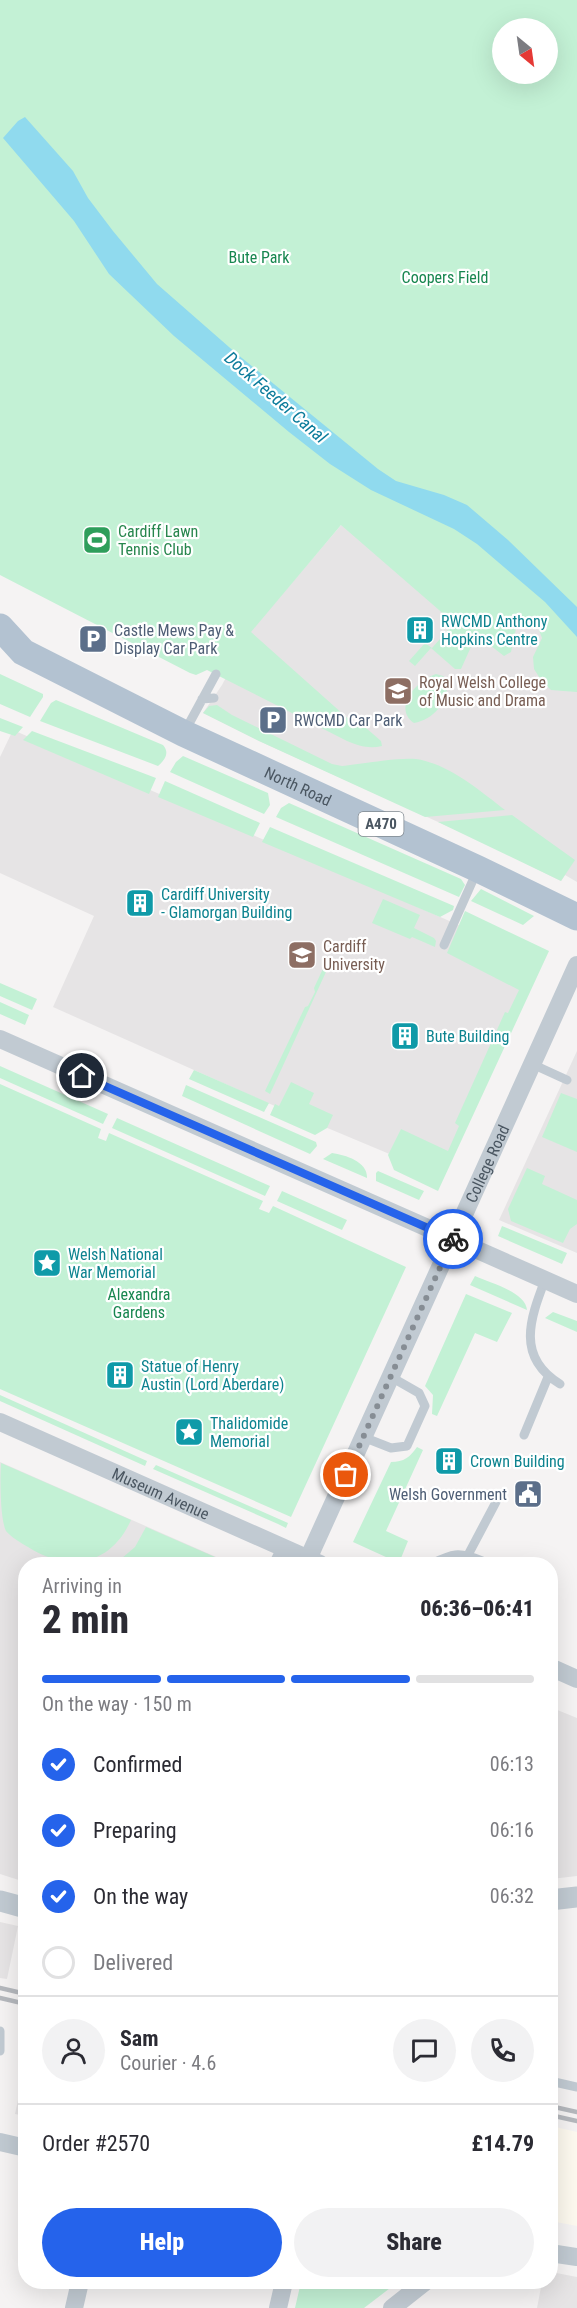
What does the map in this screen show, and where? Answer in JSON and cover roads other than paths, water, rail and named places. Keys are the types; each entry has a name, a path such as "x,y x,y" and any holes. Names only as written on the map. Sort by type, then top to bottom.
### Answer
{"main road":[{"name":"North Road","path":"0,627 11,653 577,917"}],"street":[{"name":"College Road","path":"316,1557 363,1437 577,965"},
{"path":"0,1039 577,1294"},
{"name":"Museum Avenue","path":"0,1422 280,1556"},
{"path":"558,1671 577,1679"},
{"path":"558,1899 577,1897"},
{"path":"0,1901 18,1906"},
{"path":"0,2142 18,2146"},
{"path":"558,2254 577,2257"},
{"path":"74,2308 78,2289"},
{"path":"278,2308 282,2289"},
{"path":"392,2308 416,2289"}],"lane":[{"path":"183,733 216,674"},
{"path":"202,699 214,698"},
{"path":"444,945 478,869"},
{"path":"532,1064 567,1080"},
{"path":"544,1280 531,1316 529,1344 537,1362 548,1377 560,1384"},
{"path":"363,1437 392,1448 407,1446 425,1406 420,1393 391,1377"},
{"path":"524,1435 548,1377"},
{"path":"468,1555 496,1502"},
{"path":"446,1557 459,1554 473,1557"},
{"path":"0,2031 0,2051"},
{"path":"558,2083 577,2087"}],"water":[{"name":"Dock Feeder Canal","path":"25,117 73,171 88,198 157,284 237,354 378,469 396,481 444,495 467,505 508,540 577,607 577,637 545,602 477,544 454,529 371,490 330,464 174,336 109,274 74,221 3,138 18,121"}],"railway":[{"path":"0,1988 18,1992"},
{"path":"0,1998 18,2002"},
{"path":"558,2108 577,2112"},
{"path":"558,2117 577,2121"}],"place":[{"name":"Cardiff Lawn Tennis Club","path":"97,540"},
{"name":"RWCMD Anthony Hopkins Centre","path":"420,630"},
{"name":"Castle Mews Pay & Display Car Park","path":"93,639"},
{"name":"Royal Welsh College of Music and Drama","path":"398,691"},
{"name":"RWCMD Car Park","path":"273,720"},
{"name":"Cardiff University - Glamorgan Building","path":"140,903"},
{"name":"Cardiff University","path":"302,955"},
{"name":"Bute Building","path":"405,1036"},
{"name":"Welsh National War Memorial","path":"47,1263"},
{"name":"Statue of Henry Austin (Lord Aberdare)","path":"120,1375"},
{"name":"Thalidomide Memorial","path":"189,1432"},
{"name":"Crown Building","path":"449,1461"},
{"name":"Welsh Government","path":"528,1494"}],"park label":[{"name":"Bute Park","path":"259,257"},
{"name":"Coopers Field","path":"445,277"},
{"name":"Alexandra Gardens","path":"139,1303"}]}
